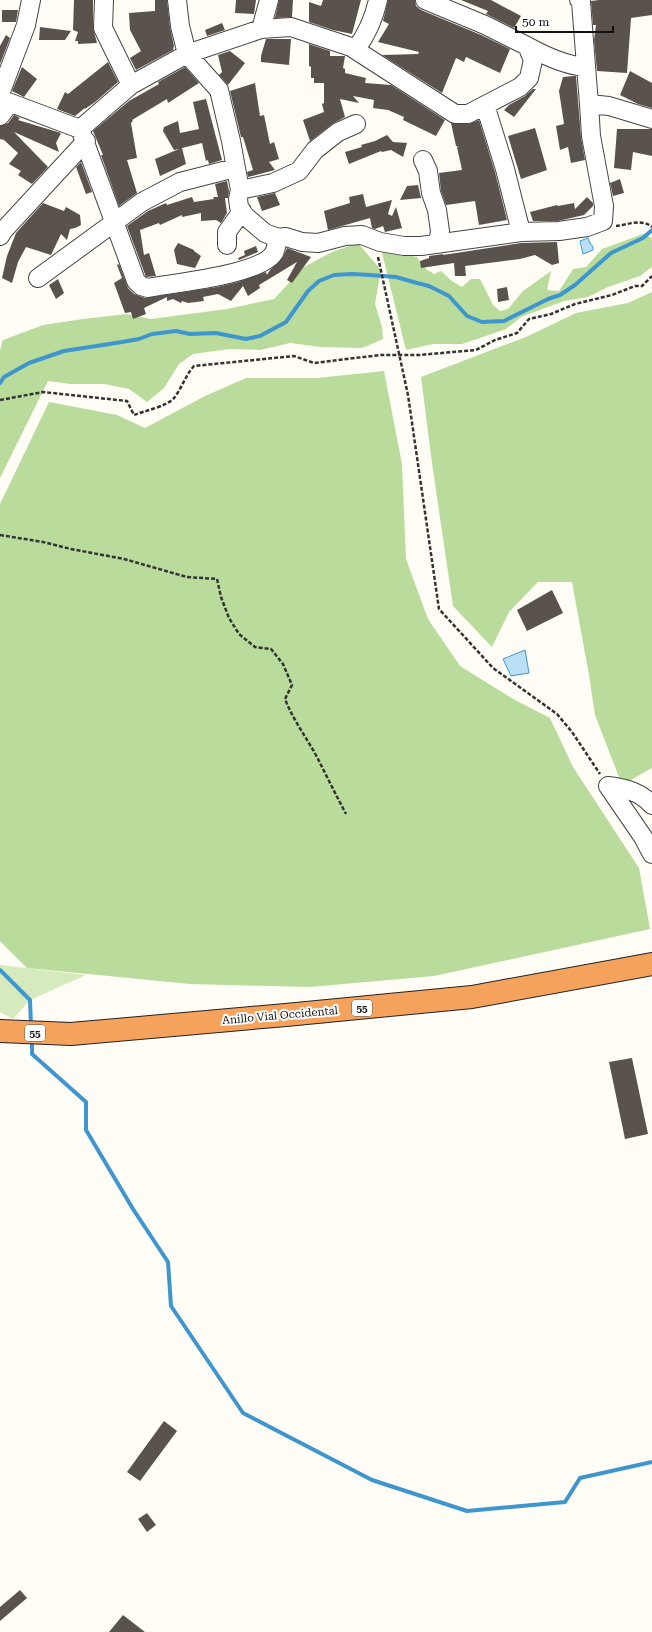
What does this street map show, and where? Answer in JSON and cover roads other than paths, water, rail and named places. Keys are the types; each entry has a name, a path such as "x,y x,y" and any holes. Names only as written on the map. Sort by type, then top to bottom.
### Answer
{"highway":[{"name":"Anillo Vial Occidental","path":"0,1032 70,1034 286,1015 472,996 652,964"}],"street":[{"path":"31,0 26,25 2,103 83,135 136,281 141,286 148,288 238,272 265,260 274,253 278,238"},
{"path":"104,0 103,28 131,85"},
{"path":"177,0 180,26 187,54 219,90 232,141 235,168 240,190 238,199 239,207 245,216 265,233 278,238 286,237 302,242 318,243 345,236 362,235 380,242 404,246 438,244 521,232 559,231 587,227 604,221 604,206 592,136 585,67 583,0"},
{"path":"261,30 269,0"},
{"path":"356,49 363,40 374,16 378,0"},
{"path":"425,0 485,25 562,62 573,66 585,67"},
{"path":"0,236 83,135 131,85 187,54 261,30 291,27 356,49 455,114 468,114 520,87 529,78 533,60 526,46"},
{"path":"589,104 609,106 652,119"},
{"path":"485,105 506,169 521,232"},
{"path":"240,190 273,183 299,171 315,150 338,132 356,124"},
{"path":"422,160 428,171 431,193 437,210 440,232 438,244"},
{"path":"38,278 115,220 142,202 180,182 235,168"},
{"path":"227,245 227,232 242,211"},
{"path":"652,806 649,802 631,790 608,786 652,854"}],"water":[{"path":"588,238 593,250 583,254 580,241"},
{"path":"525,650 529,673 511,676 503,659"}],"waterway":[{"path":"0,383 4,377 29,363 64,351 139,339 152,334 176,331 190,334 216,333 246,339 260,336 286,322 308,291 319,281 334,275 352,274 396,277 429,286 449,296 467,316 482,322 504,321 548,299 560,295 575,285 611,253 643,238 652,230"},
{"path":"0,970 30,1000 31,1026"},
{"path":"32,1039 32,1054 86,1102 86,1130 133,1209 168,1262 171,1306 243,1413 372,1480 467,1511 565,1502 580,1478 652,1462"}]}
